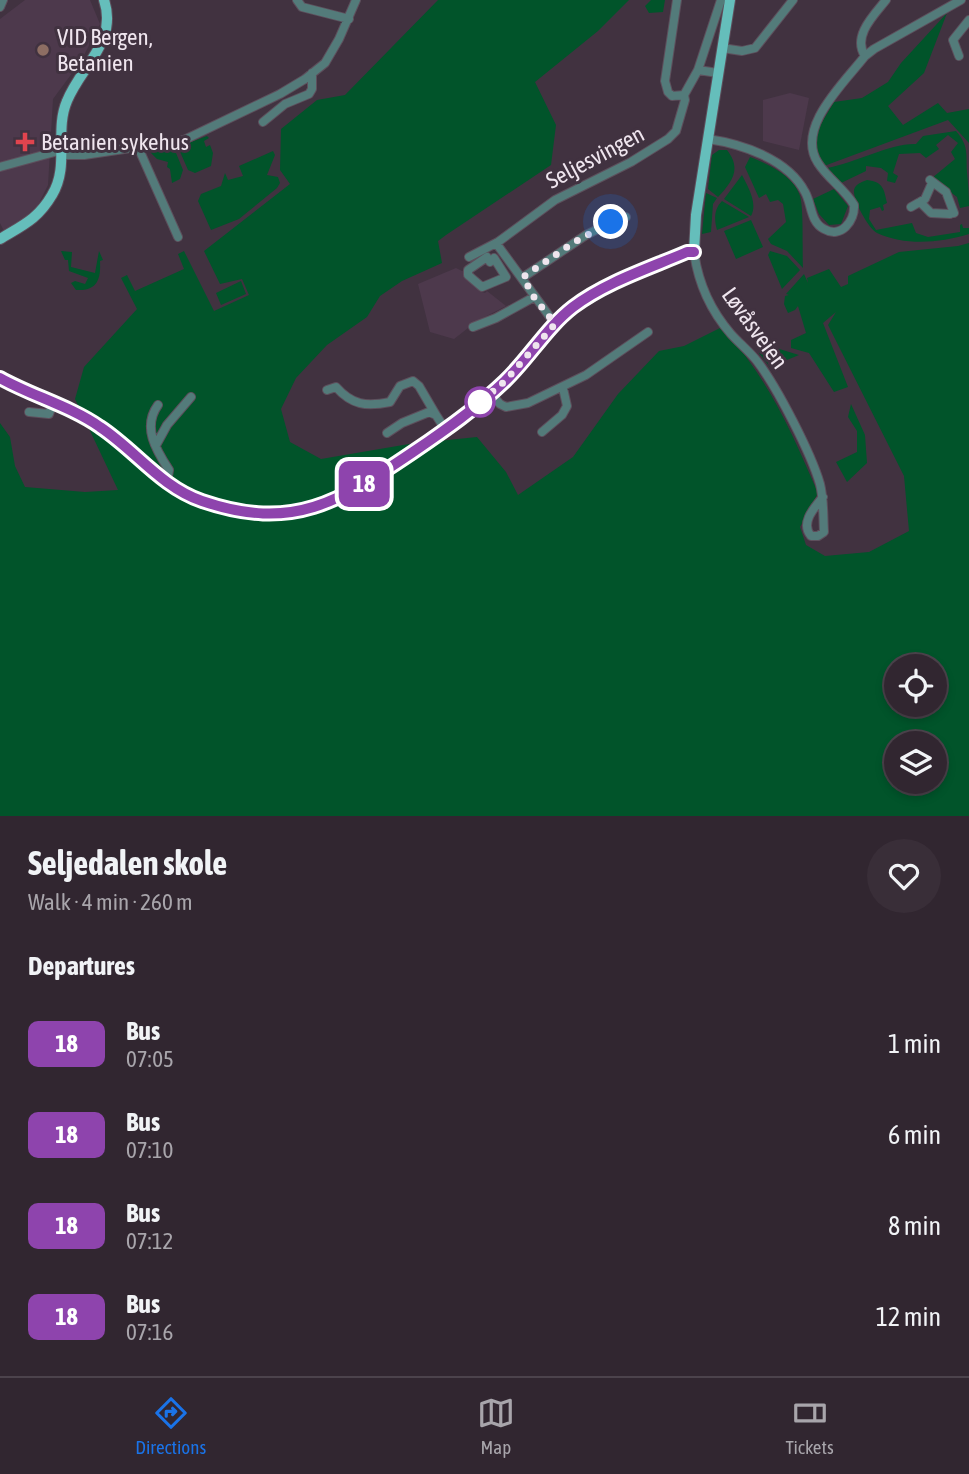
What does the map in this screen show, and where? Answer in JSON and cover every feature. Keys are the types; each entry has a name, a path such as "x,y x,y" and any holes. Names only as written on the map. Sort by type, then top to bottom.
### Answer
{"main road":[{"path":"0,239 32,221 53,193 61,175 65,104 104,41 108,18 104,0"},
{"name":"Løvåsveien","path":"694,252 696,215 730,0"},
{"path":"0,378 100,426 167,482 199,500 235,511 272,514 303,510 320,506 353,491 445,429 491,394 573,307 596,293 687,252 694,252"}],"street":[{"path":"0,7 3,0"},
{"path":"298,0 302,7 349,19"},
{"path":"0,167 62,152 138,147 184,140 280,94 312,73 331,54 356,0"},
{"path":"677,0 665,81 672,96 684,95"},
{"path":"718,72 698,70 722,0"},
{"path":"722,48 742,51 755,48 793,0"},
{"path":"865,57 860,48 860,39 867,24 886,0"},
{"path":"708,139 758,154 780,165 800,183 819,226 827,232 840,231 849,223 854,205 817,161 812,139 821,114 865,57 881,44 961,0"},
{"path":"959,56 953,40 969,20"},
{"name":"Seljesvingen","path":"469,257 496,243 555,200 631,162 668,139 676,131 684,95 698,70"},
{"path":"263,122 285,104 309,94 312,89 312,73"},
{"path":"138,147 178,237"},
{"path":"911,207 928,196 931,181 946,192 952,214 931,213 920,202"},
{"path":"522,278 586,235 626,217"},
{"path":"496,243 555,324"},
{"name":"Løvåsveien","path":"694,252 706,296 729,331 757,362 779,397 812,464 822,497"},
{"path":"487,257 490,262 494,258 506,277 482,288 468,275 468,270 487,257"},
{"path":"473,327 534,297"},
{"path":"491,394 500,404 515,407 563,388 599,367 648,331"},
{"path":"327,390 336,387 346,398 359,405 372,405 390,402 400,386 413,381 419,386 445,429"},
{"path":"542,432 562,415 567,406 563,388"},
{"path":"156,445 167,425 191,397"},
{"path":"29,412 49,414 53,403"},
{"path":"158,405 150,424 150,433 169,470 167,482"},
{"path":"387,433 425,413 436,415"}],"shaded area":[{"name":"Betanien sykehus","path":"25,0 90,0 100,24 81,61 53,99 48,185 38,205 20,222 4,231 0,223 0,19"},
{"path":"790,93 809,98 799,150 763,141 763,100"},
{"path":"456,268 462,271 467,269 479,291 487,291 506,306 477,321 454,339 430,332 418,284"}],"green space":[{"path":"438,0 629,0 598,31 535,82 556,125 551,165 438,241 442,263 402,281 380,296 367,317 327,345 296,378 281,409 290,442 321,459 409,444 477,437 506,472 518,495 573,457 618,394 659,351 684,346 720,328 746,357 770,392 818,493 800,527 806,545 825,556 869,552 909,531 904,476 828,325 836,312 823,323 848,387 834,392 809,353 791,348 791,340 806,333 798,306 788,313 784,304 785,296 789,295 786,294 804,274 808,283 807,278 829,269 841,287 848,284 848,276 899,252 969,243 969,816 0,816 0,423 10,437 15,466 25,487 85,492 118,490 75,399 84,367 137,309 121,278 127,275 135,291 184,269 178,254 184,251 214,311 249,295 242,279 220,284 204,251 290,184 280,170 281,129 317,100 345,95"},
{"path":"651,0 665,0 663,12 649,13 645,6"},
{"path":"947,13 924,73 888,106 903,125 938,103 947,113 969,109 969,143 948,120 824,166 812,139 834,102 862,98 888,82 901,63"},
{"path":"956,131 966,150 969,206 960,208 957,197 932,178 955,159 951,152 958,143 948,135 936,145 939,149 926,158 920,153 899,154 893,173 898,176 895,183 887,181 888,173 881,168 866,166 866,171 841,183 827,168 895,147 916,144 923,136"},
{"path":"207,136 209,138 204,141 206,147 210,145 213,153 211,166 195,173 188,170 178,147"},
{"path":"174,148 183,170 180,179 172,183 168,162 157,159 151,153 153,149"},
{"path":"719,150 727,150 734,169 731,181 718,197 708,189 712,155"},
{"path":"273,151 275,155 267,175 278,177 280,183 277,188 239,219 211,230 198,201 201,194 221,186 225,173 228,180 243,176 239,166"},
{"path":"750,157 779,172 797,189 802,210 803,268 787,251 771,244 768,239 786,222 783,204 778,200 770,202 766,194 759,198 745,167"},
{"path":"742,175 753,200 751,216 724,199"},
{"path":"867,180 880,185 887,203 883,205 882,211 880,207 870,210 869,219 876,230 912,223 916,233 928,237 960,232 962,224 963,228 969,228 969,234 923,242 899,240 877,233 858,207 854,195 856,186"},
{"path":"834,189 848,206 841,224 829,225 819,214 813,199"},
{"path":"706,193 717,198 713,204 711,232 702,234"},
{"path":"722,201 749,217 717,230 715,214"},
{"path":"751,220 763,247 736,259 724,231"},
{"path":"61,251 72,252 71,267 95,273 99,251 103,260 100,261 100,274 93,286 76,290 71,283 75,281 85,284 88,278 69,271 68,260 65,260"},
{"path":"770,251 787,256 800,270 782,289 768,255"},
{"path":"241,281 246,294 221,305 216,293"},
{"path":"776,348 799,355 770,367 759,353"},
{"path":"851,404 865,435 867,463 847,482 836,462 857,452 857,431 848,417"}],"bus line":[{"name":"18","path":"0,378 100,426 150,470 199,500 250,514 289,513 320,506 353,491 426,443 491,394 573,307 643,271 687,252 694,252"}],"place":[{"name":"VID Bergen, Betanien","path":"43,50"},
{"name":"Betanien sykehus","path":"25,142"}],"route":[{"path":"480,402 477,405 505,381 555,324 534,297 522,278 524,275 611,222"}]}
